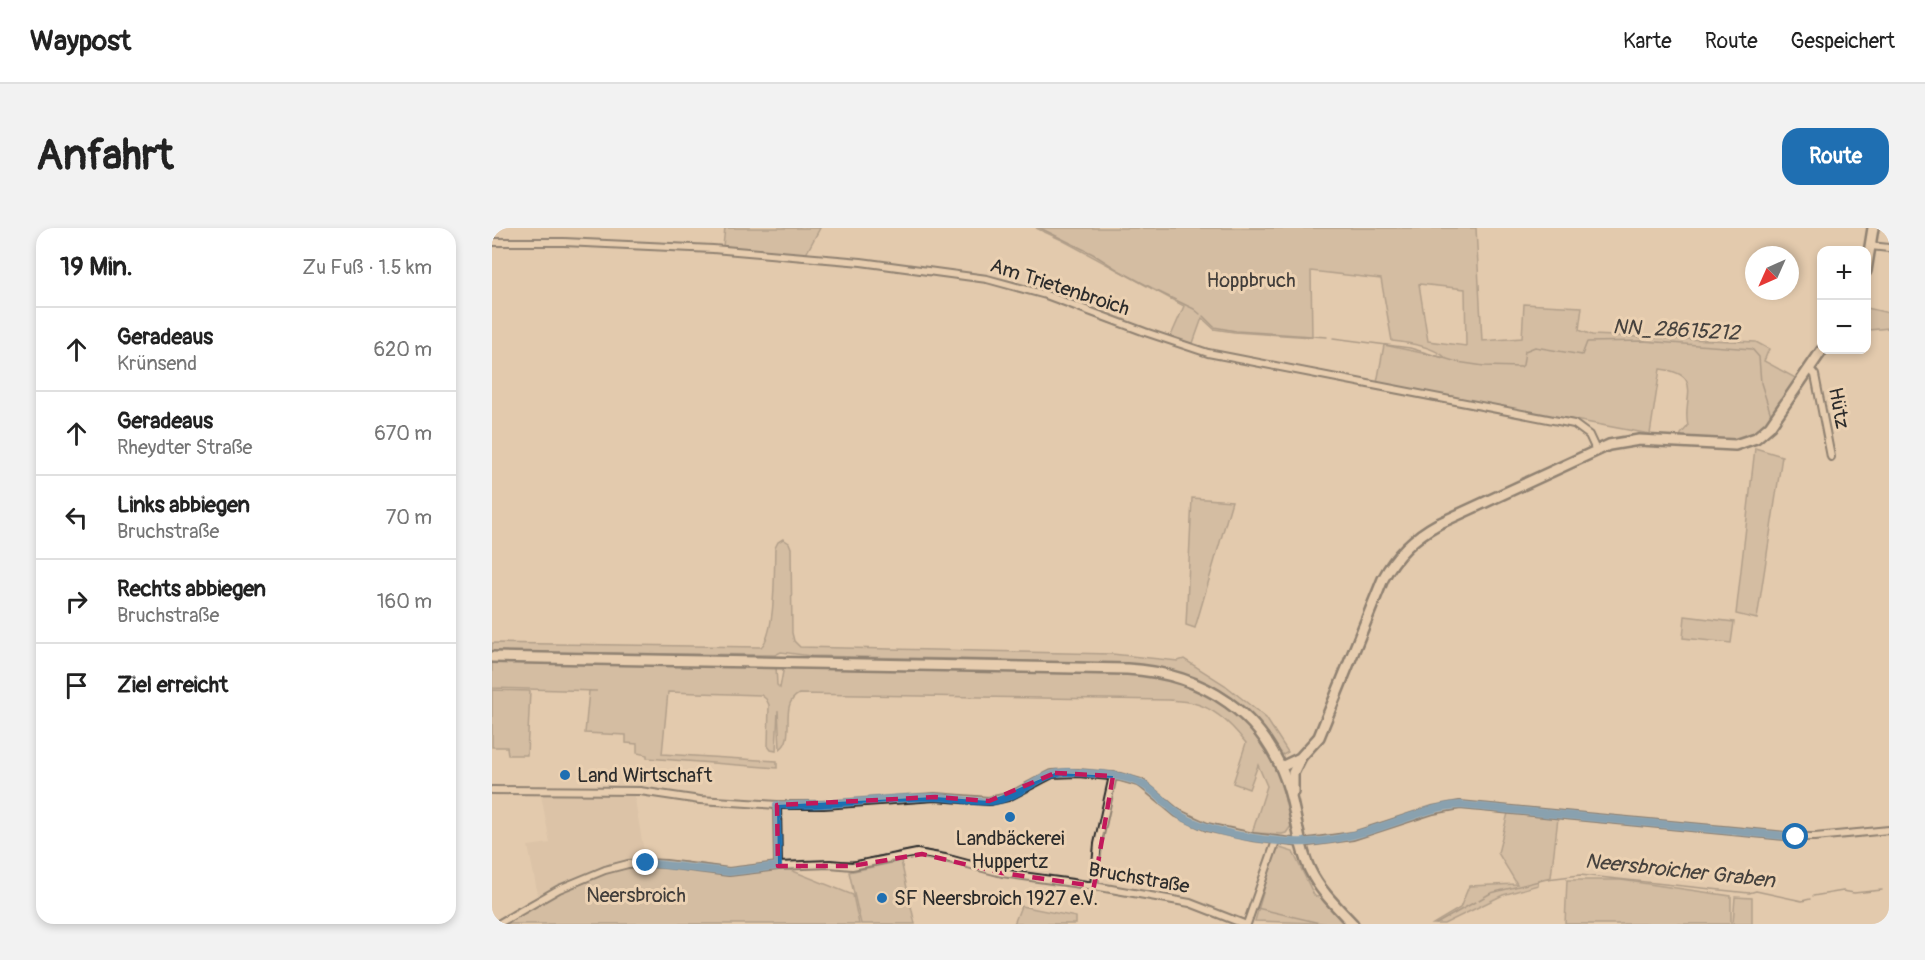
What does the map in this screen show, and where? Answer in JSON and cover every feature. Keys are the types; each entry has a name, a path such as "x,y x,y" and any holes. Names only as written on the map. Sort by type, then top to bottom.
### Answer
{"main road":[{"path":"1871,246 1873,228"},
{"path":"1810,369 1811,359 1817,350"},
{"path":"1281,767 1300,758 1314,745 1322,733 1378,590 1391,566 1418,536 1438,524 1596,450 1616,443 1639,440 1727,446 1748,442 1770,426 1819,354"},
{"path":"492,657 973,666 1154,671 1171,674 1195,683 1229,703 1255,727 1267,743 1281,767 1308,865 1318,885 1353,924"},
{"path":"1293,806 1293,776 1300,758"}],"street":[{"name":"Am Trietenbroich","path":"492,242 564,242 713,249 854,261 987,279 1046,295 1155,336 1208,353 1574,424 1588,435 1596,450"},
{"path":"1871,246 1889,248"},
{"name":"Hütz","path":"1810,369 1815,375 1831,457"},
{"path":"492,790 640,791 702,800 777,805 824,805 935,797 989,801 1008,797 1055,773 1113,776 1144,784 1177,813 1196,823 1216,830 1276,841 1301,843 1353,836 1433,810 1460,805 1605,820 1813,837 1889,830"},
{"path":"1094,886 1098,844 1113,776"},
{"path":"777,805 778,866"},
{"path":"1246,924 1276,841"},
{"name":"Bruchstraße","path":"498,924 556,891 605,870 628,864 673,865 729,872 778,866 830,864 852,866 917,853 1008,874 1190,903 1246,924"}],"highlighted area":[{"path":"1055,773 1113,776 1094,886 1002,873 922,854 852,866 778,866 777,805 935,797 989,801"}],"shaded area":[{"path":"634,794 645,858 613,863 556,886 538,896 528,846 550,843 541,795"}],"green space":[{"path":"725,228 820,228 806,254 723,246"},
{"name":"Hoppbruch","path":"1036,228 1476,228 1482,341 1522,338 1524,304 1582,307 1579,330 1592,335 1756,342 1769,349 1764,361 1801,381 1770,426 1748,442 1680,442 1681,434 1688,426 1689,390 1683,376 1674,372 1660,369 1650,434 1377,383 1384,345 1446,358 1428,348 1392,341 1381,279 1311,271 1312,337 1214,329 1202,318 1192,346 1170,338 1184,306","holes":["1419,284 1465,289 1466,346 1428,341"]},
{"path":"1871,309 1889,313 1889,328 1871,330"},
{"path":"1755,448 1782,456 1757,619 1736,614"},
{"path":"1192,498 1232,501 1195,628 1186,625"},
{"path":"783,539 789,543 791,548 792,633 794,641 800,647 1112,654 1178,661 1184,659 1225,685 1266,718 1288,752 1283,755 1241,705 1213,687 1170,670 1001,660 811,656 781,652 775,655 492,653 492,643 761,647 766,640 772,616 775,548"},
{"path":"1685,616 1734,622 1731,643 1683,638"},
{"path":"492,661 776,666 777,685 780,688 784,666 1133,673 1172,680 1217,699 1256,735 1271,759 1281,782 1291,826 1286,833 1282,834 1252,833 1267,786 1258,765 1249,789 1233,783 1246,743 1216,713 1190,702 799,694 790,705 787,737 780,749 778,710 776,751 771,750 768,746 769,705 761,695 668,692 662,754 777,761 777,768 647,758 647,755 637,753 637,744 626,743 626,735 585,733 589,691 597,691 492,688"},
{"path":"492,690 530,691 527,755 508,755 507,747 492,747"},
{"path":"1508,813 1558,818 1551,877 1538,880 1538,885 1503,895 1444,924 1433,924 1460,908 1469,886 1517,884 1498,853"},
{"path":"1280,848 1293,852 1314,895 1321,896 1343,924 1255,921 1275,851"},
{"name":"SF Neersbroich 1927 e.V.","path":"901,861 915,924 861,924 849,872"},
{"name":"Neersbroich","path":"638,864 684,867 728,874 783,867 853,895 859,924 501,924 584,881"},
{"path":"1567,880 1621,880 1731,896 1731,924 1565,924"},
{"path":"1735,897 1752,898 1752,924 1733,924"},
{"path":"1021,906 1076,917 1076,924 1014,924"}],"waterway":[{"name":"NN_28615212","path":"1040,228 1093,254 1152,288"},
{"name":"NN_28615212","path":"1157,291 1200,314"},
{"name":"NN_28615212","path":"1203,316 1214,327 1236,331 1327,337"},
{"name":"NN_28615212","path":"1333,338 1410,348 1457,362 1484,366 1521,367 1525,351 1535,347 1582,355 1587,342 1643,341 1752,349 1759,357 1761,383 1771,415"},
{"name":"Neersbroicher Graben","path":"905,851 921,849"},
{"name":"Neersbroicher Graben","path":"925,850 932,852"},
{"name":"Neersbroicher Graben","path":"895,853 902,851"},
{"name":"Neersbroicher Graben","path":"935,852 944,854"},
{"name":"Neersbroicher Graben","path":"869,858 892,854"},
{"name":"Neersbroicher Graben","path":"949,855 959,858"},
{"name":"Neersbroicher Graben","path":"616,863 643,859"},
{"name":"Neersbroicher Graben","path":"646,859 680,862"},
{"name":"Neersbroicher Graben","path":"962,859 971,862"},
{"name":"Neersbroicher Graben","path":"816,861 864,860"},
{"name":"Neersbroicher Graben","path":"780,863 812,861"},
{"name":"Neersbroicher Graben","path":"684,862 691,863"},
{"name":"Neersbroicher Graben","path":"697,863 724,868"},
{"name":"Neersbroicher Graben","path":"733,868 775,863"},
{"name":"Neersbroicher Graben","path":"536,898 610,864"},
{"name":"Neersbroicher Graben","path":"998,869 1014,872"},
{"name":"Neersbroicher Graben","path":"1479,900 1491,893 1547,879 1580,875 1749,893 1756,891 1802,901 1810,899"},
{"name":"Neersbroicher Graben","path":"1813,896 1843,891 1854,893 1882,890"},
{"path":"1174,897 1186,899"},
{"name":"Neersbroicher Graben","path":"525,904 532,900"},
{"name":"Neersbroicher Graben","path":"1436,924 1475,902"},
{"name":"Neersbroicher Graben","path":"512,911 520,907"},
{"name":"Neersbroicher Graben","path":"1257,908 1324,924"},
{"name":"Neersbroicher Graben","path":"494,922 507,914"}],"place":[{"name":"Land Wirtschaft","path":"565,775"},
{"name":"Landbäckerei Huppertz","path":"1010,817"},
{"name":"SF Neersbroich 1927 e.V.","path":"882,898"}],"route":[{"path":"646,863 729,872 778,866 777,805 824,805 935,797 993,801 1008,797 1059,772 1128,779 1144,784 1177,813 1196,823 1232,833 1289,843 1311,843 1346,837 1433,810 1460,805 1796,837"}]}
